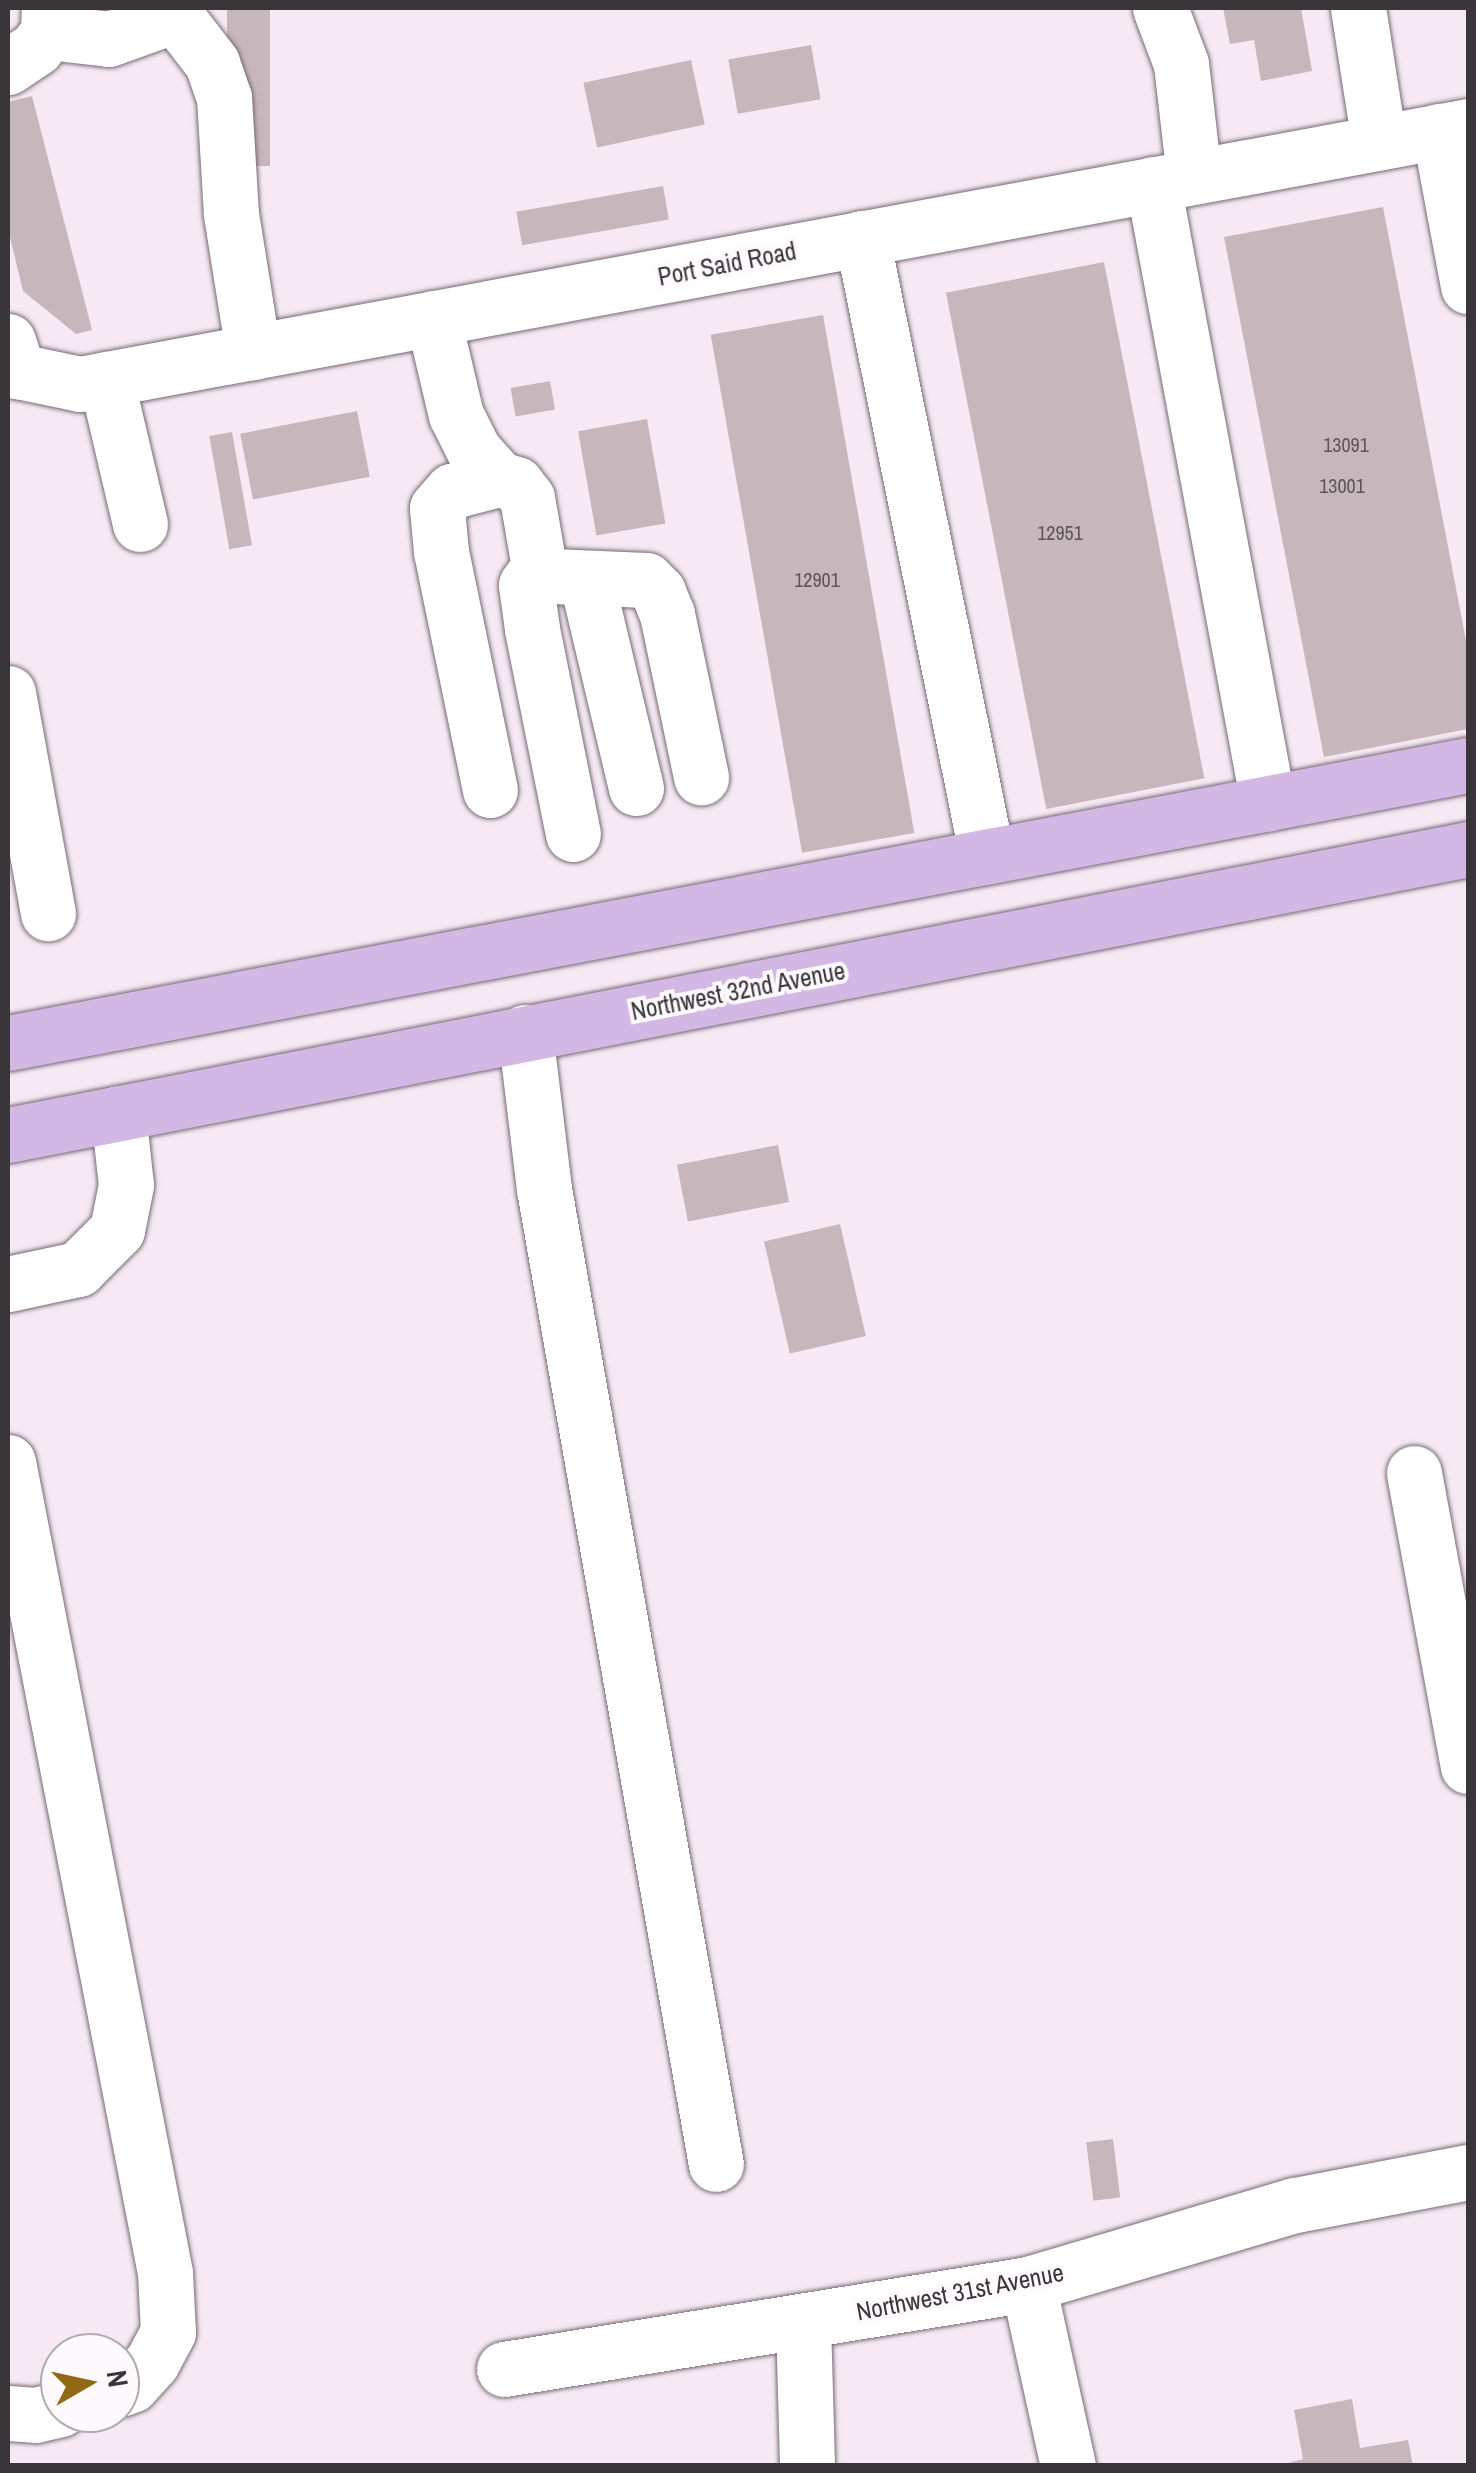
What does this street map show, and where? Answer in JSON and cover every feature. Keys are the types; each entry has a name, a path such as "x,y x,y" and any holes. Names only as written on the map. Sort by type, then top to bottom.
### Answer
{"main road":[{"path":"8,1043 1468,765"},
{"name":"Northwest 32nd Avenue","path":"8,1136 1468,849"}],"street":[{"path":"1160,8 1181,64 1174,180 1268,803"},
{"path":"1358,8 1380,142"},
{"path":"35,36 110,39 176,11 212,63 224,97 231,214 253,352"},
{"path":"1454,128 1468,286"},
{"name":"Port Said Road","path":"11,366 80,384 1454,128"},
{"path":"862,238 986,857"},
{"path":"433,318 456,414 474,451 499,479"},
{"path":"106,379 140,524"},
{"path":"490,790 441,552 437,508 452,491 499,479 516,484 527,498 562,572 636,788"},
{"path":"573,834 526,585 562,572 646,580 658,592 667,614 700,777"},
{"path":"8,693 48,913"},
{"path":"525,1032 544,1189 716,2164"},
{"path":"8,1284 78,1269 117,1230 126,1185 118,1114"},
{"path":"8,1462 165,2274 168,2332 140,2375"},
{"path":"1414,1473 1468,1766"},
{"name":"Northwest 31st Avenue","path":"504,2369 1028,2284 1295,2205 1468,2172"},
{"path":"1028,2284 1068,2466"},
{"path":"803,2320 807,2466"},
{"path":"8,2413 40,2413"}],"building":[{"path":"227,8 270,8 270,166 227,166"},
{"path":"1223,8 1301,8 1312,71 1261,81 1254,40 1230,44"},
{"path":"811,45 821,99 738,114 728,60"},
{"path":"691,60 705,125 597,147 583,83"},
{"path":"32,96 92,330 76,334 23,291 8,229 8,102"},
{"path":"663,186 669,219 522,245 516,212"},
{"path":"1383,207 1468,651 1468,729 1324,757 1224,237"},
{"path":"1104,262 1204,778 1046,809 946,293"},
{"path":"823,315 914,833 802,853 711,335"},
{"path":"550,381 555,410 516,417 511,388"},
{"path":"357,411 370,477 253,499 240,434"},
{"path":"647,419 665,523 596,536 578,431"},
{"path":"232,432 252,545 229,549 209,436"},
{"path":"778,1145 789,1202 688,1222 677,1165"},
{"path":"840,1224 866,1336 790,1354 764,1242"},
{"path":"1113,2139 1120,2198 1093,2201 1086,2142"},
{"path":"1352,2399 1360,2448 1408,2440 1413,2466 1277,2466 1303,2459 1294,2410"}]}
